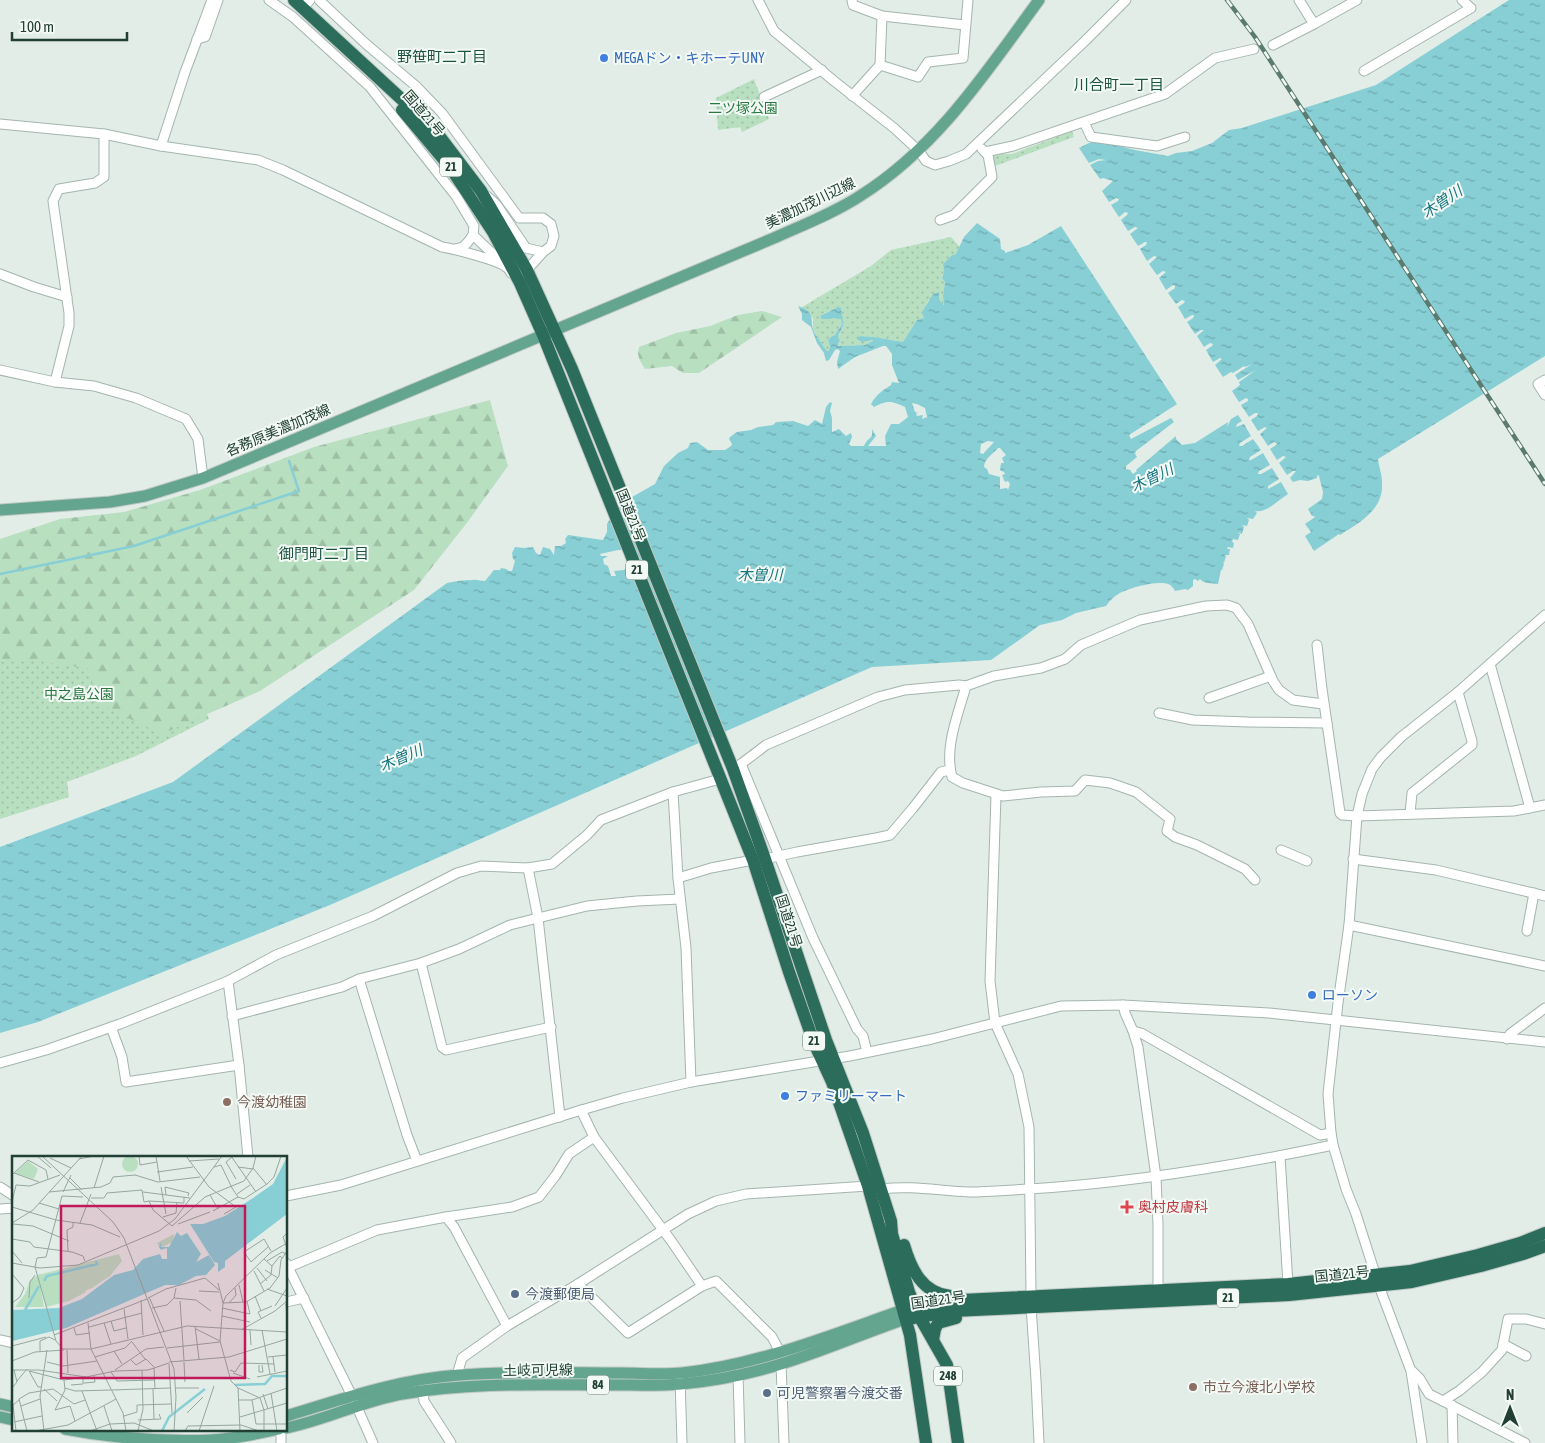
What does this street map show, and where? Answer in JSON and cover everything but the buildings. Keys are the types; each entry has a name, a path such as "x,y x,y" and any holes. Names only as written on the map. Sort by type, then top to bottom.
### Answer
{"highway":[{"name":"国道21号","path":"286,0 396,104 450,167 493,232 520,283 572,369 734,764 789,972 814,1043 828,1059 864,1133 891,1221 892,1234 909,1292 911,1313"},
{"name":"国道21号","path":"302,2 440,137 482,191 527,270 549,333 559,375 720,779 759,859"},
{"name":"国道21号","path":"828,1059 832,1082 911,1313"},
{"path":"891,1221 900,1232 907,1257 917,1276 926,1287 936,1294 948,1296 993,1296 999,1298"},
{"name":"国道21号","path":"911,1313 941,1301 999,1298 1031,1301 1289,1295 1378,1280 1478,1255 1520,1243 1545,1233"},
{"name":"国道21号","path":"911,1313 1008,1308 1031,1301 1158,1289 1378,1280 1412,1282 1481,1266 1545,1246"},
{"path":"934,1340 935,1329 938,1323 956,1318 990,1316 1008,1308"},
{"name":"248","path":"911,1313 934,1340 947,1366 958,1442"},
{"name":"248","path":"911,1313 915,1363 926,1443"}],"main road":[{"name":"美濃加茂川辺線","path":"549,333 826,214 860,197 919,150 955,112 1039,0"},
{"name":"各務原美濃加茂線","path":"0,510 110,502 145,496 202,478 549,333"},
{"name":"土岐可児線","path":"288,1427 337,1414 354,1401 404,1383 457,1375 496,1373 680,1379 780,1352 911,1313"},
{"name":"土岐可児線","path":"288,1416 354,1401 450,1388 680,1379 738,1374 781,1364 911,1313"},
{"path":"70,1430 97,1435 142,1439 210,1442 275,1430"}],"street":[{"path":"161,146 184,72 212,0"},
{"path":"197,39 205,37 218,0"},
{"path":"269,0 295,16 370,87 456,196 474,226 473,235 463,247 455,249"},
{"path":"319,0 373,50 417,87 442,113 519,218 543,218 550,224 554,236 551,246 527,270"},
{"path":"758,0 774,31 852,96 894,128 919,150 926,160 935,165 966,154 1126,0"},
{"path":"852,0 853,5 882,16 965,24"},
{"path":"880,65 918,77 928,62 963,58 968,0"},
{"path":"1299,0 1314,24"},
{"path":"1273,45 1357,0"},
{"path":"1364,71 1471,8 1462,0"},
{"path":"852,96 880,65 882,16"},
{"path":"985,152 1013,146 1165,94 1215,58 1254,49"},
{"path":"764,97 822,70"},
{"path":"1084,122 1091,137 1157,146 1184,138"},
{"path":"0,124 104,134 161,146 258,160 283,170 442,247 498,262 507,267 514,278 520,283"},
{"path":"55,382 68,326 68,297 53,201 59,190 95,183 104,177 104,134"},
{"path":"940,220 954,215 992,177 988,155 977,143"},
{"path":"482,191 496,204 526,248 543,252"},
{"path":"473,235 494,255 498,262"},
{"path":"0,274 68,297"},
{"path":"0,370 55,382 94,386 136,398 186,420 198,439 202,478"},
{"path":"1545,380 1538,384 1545,395"},
{"path":"867,1052 863,1036 857,1029 813,938 779,856 734,764 766,745 878,697 905,690 966,686 994,676 1040,668 1066,659 1081,646 1140,620 1206,606 1227,605 1236,608 1248,624 1279,690 1287,697 1293,700 1324,704"},
{"path":"1422,1441 1411,1371 1346,1189 1331,1133 1328,1094 1349,925 1357,816 1362,794 1372,769 1381,757 1401,737 1458,692 1545,615"},
{"path":"1317,645 1340,813 1344,816 1514,811 1545,805"},
{"path":"1490,664 1530,808"},
{"path":"1209,698 1271,676"},
{"path":"966,686 950,745 950,770 952,777 963,783 1003,796 1075,791 1085,780 1119,786 1136,792 1170,819 1167,831 1175,837 1197,845 1245,869 1255,880"},
{"path":"1410,814 1412,793 1472,746 1458,692"},
{"path":"1159,713 1193,720 1327,723"},
{"path":"678,878 711,868 890,835 914,808 941,772 950,770"},
{"path":"0,1063 46,1050 228,981 276,955 373,916 457,873 481,866 528,868 552,864 587,835 601,820 673,792 720,779"},
{"path":"673,792 678,878 686,948 691,1082"},
{"path":"996,795 990,981 995,1023 1018,1074 1029,1126 1031,1301 1039,1443"},
{"path":"1280,850 1306,861"},
{"path":"1353,859 1436,870 1545,896"},
{"path":"528,868 538,918 560,1116"},
{"path":"1527,931 1534,893"},
{"path":"232,1016 342,987 359,978 420,963 510,926 538,918 587,906 680,899"},
{"path":"1349,925 1545,966"},
{"path":"420,963 442,1047 446,1050 551,1027"},
{"path":"359,978 416,1161"},
{"path":"228,981 248,1156"},
{"path":"1123,1005 1138,1047 1156,1177 1158,1289"},
{"path":"288,1196 340,1185 560,1116 691,1082 771,1070 932,1039 1061,1006 1123,1005 1269,1013 1545,1042"},
{"path":"1507,1039 1510,1034 1545,1008"},
{"path":"111,1026 122,1057 126,1082 239,1065"},
{"path":"1133,1031 1141,1033 1320,1135 1331,1133"},
{"path":"581,1110 594,1137 702,1286"},
{"path":"288,1265 377,1230 512,1207 539,1197 569,1154 594,1137"},
{"path":"882,1189 900,1187 969,1192 1102,1183 1246,1163 1333,1146"},
{"path":"1280,1156 1288,1284"},
{"path":"457,1375 462,1358 507,1326 578,1284 688,1214 716,1201 746,1194 868,1186"},
{"path":"0,1187 12,1195"},
{"path":"446,1217 454,1227 472,1259 507,1326"},
{"path":"288,1267 373,1443"},
{"path":"578,1284 628,1333 702,1286 716,1281 772,1337 780,1352"},
{"path":"288,1302 304,1298"},
{"path":"1452,1443 1448,1403 1482,1372 1502,1350 1508,1319 1526,1319 1545,1324"},
{"path":"1503,1344 1526,1356"},
{"path":"781,1364 784,1443"},
{"path":"1411,1371 1420,1379 1429,1394 1521,1442"},
{"path":"738,1374 740,1443"},
{"path":"680,1379 682,1443"},
{"path":"423,1391 424,1402 451,1443"},
{"path":"279,1430 281,1443"}],"green space":[{"name":"二ツ塚公園","path":"754,79 769,119 742,132 740,127 718,130 716,98"},
{"path":"1072,131 1074,137 995,166 989,154 1012,154"},
{"path":"951,237 960,247 957,254 952,255 943,264 944,272 942,277 945,282 944,307 939,299 938,292 928,301 923,312 924,318 914,325 903,342 860,336 873,341 865,345 838,345 840,342 838,337 843,328 842,320 841,327 828,340 830,350 826,350 813,330 813,318 802,307 871,266 891,250","holes":["838,307 835,318 823,319 821,315"]},
{"path":"762,311 782,317 699,373 683,373 672,366 645,369 639,359 639,347 676,333 710,326 738,315"},
{"path":"490,400 508,466 466,524 414,590 260,691 162,734 92,701 91,669 39,661 0,662 0,539 60,519 124,512 200,490 314,447"},
{"name":"中之島公園","path":"0,591 196,686 209,719 136,756 67,782 69,797 0,819"}],"water":[{"name":"木曽川","path":"1509,0 1545,0 1545,356 1378,459 1382,479 1382,492 1375,508 1363,520 1314,551 1305,536 1311,532 1305,524 1315,517 1312,516 1308,509 1322,499 1323,492 1319,476 1317,475 1317,478 1308,481 1300,480 1293,482 1290,478 1296,471 1287,475 1279,463 1286,457 1283,456 1277,460 1270,449 1277,443 1274,442 1268,446 1260,434 1267,428 1265,427 1258,431 1251,420 1258,413 1249,417 1241,405 1248,401 1248,399 1246,398 1239,402 1232,391 1240,385 1239,382 1256,370 1238,380 1235,375 1252,364 1223,377 1215,365 1222,359 1220,358 1213,362 1206,350 1213,344 1210,343 1204,347 1197,336 1204,330 1195,334 1187,322 1194,315 1185,319 1178,307 1185,301 1182,300 1176,304 1168,293 1175,286 1173,285 1166,290 1159,278 1166,272 1163,271 1157,275 1149,264 1157,257 1154,256 1147,261 1140,249 1147,242 1138,246 1130,234 1138,228 1135,227 1128,231 1121,220 1128,213 1125,212 1119,217 1111,205 1119,199 1116,198 1109,202 1102,191 1113,181 1100,179 1090,165 1106,160 1099,159 1089,163 1079,148 1099,141 1168,156 1192,151 1212,143 1229,130 1242,128 1376,85"},
{"name":"木曽川","path":"977,223 1000,239 1001,249 1005,253 1028,245 1061,226 1177,404 1129,435 1131,439 1171,418 1174,422 1136,451 1137,457 1126,466 1126,469 1130,470 1133,474 1176,436 1176,439 1182,445 1195,443 1228,422 1227,427 1231,419 1238,415 1242,421 1236,427 1244,424 1251,436 1240,443 1239,446 1253,439 1261,450 1250,457 1249,460 1263,453 1270,465 1259,471 1258,474 1272,468 1279,479 1268,486 1268,489 1281,482 1288,494 1268,508 1255,511 1257,513 1253,519 1247,518 1249,520 1247,526 1242,525 1244,527 1242,534 1237,532 1240,534 1238,540 1233,539 1233,548 1228,547 1227,549 1230,549 1229,555 1224,555 1226,556 1224,563 1222,562 1224,564 1218,584 1205,583 1200,579 1198,581 1195,579 1193,580 1193,586 1188,590 1175,591 1171,585 1166,583 1130,589 1110,600 1106,606 1076,613 1062,620 1040,625 991,660 872,667 330,905 38,1022 0,1033 0,847 173,782 447,583 474,580 485,581 494,570 500,570 501,568 512,571 515,561 512,553 515,547 533,547 536,553 540,555 543,547 550,549 554,555 555,546 561,546 566,543 565,539 568,535 603,540 607,532 607,524 620,502 655,484 664,466 678,453 688,448 690,443 697,442 708,450 725,450 732,444 729,439 730,437 737,432 773,425 776,422 793,421 808,426 815,420 822,424 826,407 830,402 832,403 830,411 832,432 839,429 846,436 851,433 852,437 849,444 851,446 864,446 871,437 872,429 876,436 868,446 886,446 885,436 891,424 899,424 908,417 905,407 896,403 886,402 874,407 871,404 892,382 899,383 892,365 892,354 886,346 883,346 855,357 838,369 837,362 840,351 838,349 835,350 829,360 826,361 811,327 802,320 802,314 798,306 804,308 810,314 814,332 828,351 830,348 828,340 835,335 842,321 841,319 833,318 822,319 820,316 838,307 841,308 843,323 838,337 840,341 839,346 865,345 873,341 862,342 857,339 860,336 903,342 917,320 924,318 922,312 933,294 939,292 939,299 944,306 945,282 942,278 944,272 943,264 952,255 956,254 964,237","holes":["912,403 925,408 927,417 922,419 923,415 917,416 916,414 918,413 915,412","988,441 994,442 983,454 980,453 981,444","998,448 1006,455 1002,458 1004,463 1001,463 1000,470 1005,474 1002,475 1005,482 1008,481 1010,484 1008,490 1007,488 1000,489 1000,477 989,474 984,467 987,459","623,550 630,565 624,570 614,571 616,576 611,576 608,566 604,564 603,559 608,556 601,556 600,554"]}],"waterway":[{"path":"0,574 134,546 299,491 289,461"}],"railway":[{"path":"1227,0 1255,37 1545,484"}],"place":[{"name":"MEGAドン・キホーテUNY","path":"604,58"},
{"name":"ローソン","path":"1312,995"},
{"name":"ファミリーマート","path":"785,1096"},
{"name":"今渡幼稚園","path":"227,1102"},
{"name":"奥村皮膚科","path":"1127,1207"},
{"name":"今渡郵便局","path":"515,1294"},
{"name":"市立今渡北小学校","path":"1193,1387"},
{"name":"可児警察署今渡交番","path":"767,1393"}],"district":[{"name":"野笹町二丁目","path":"442,57"},
{"name":"川合町一丁目","path":"1119,85"},
{"name":"御門町二丁目","path":"324,554"}]}
